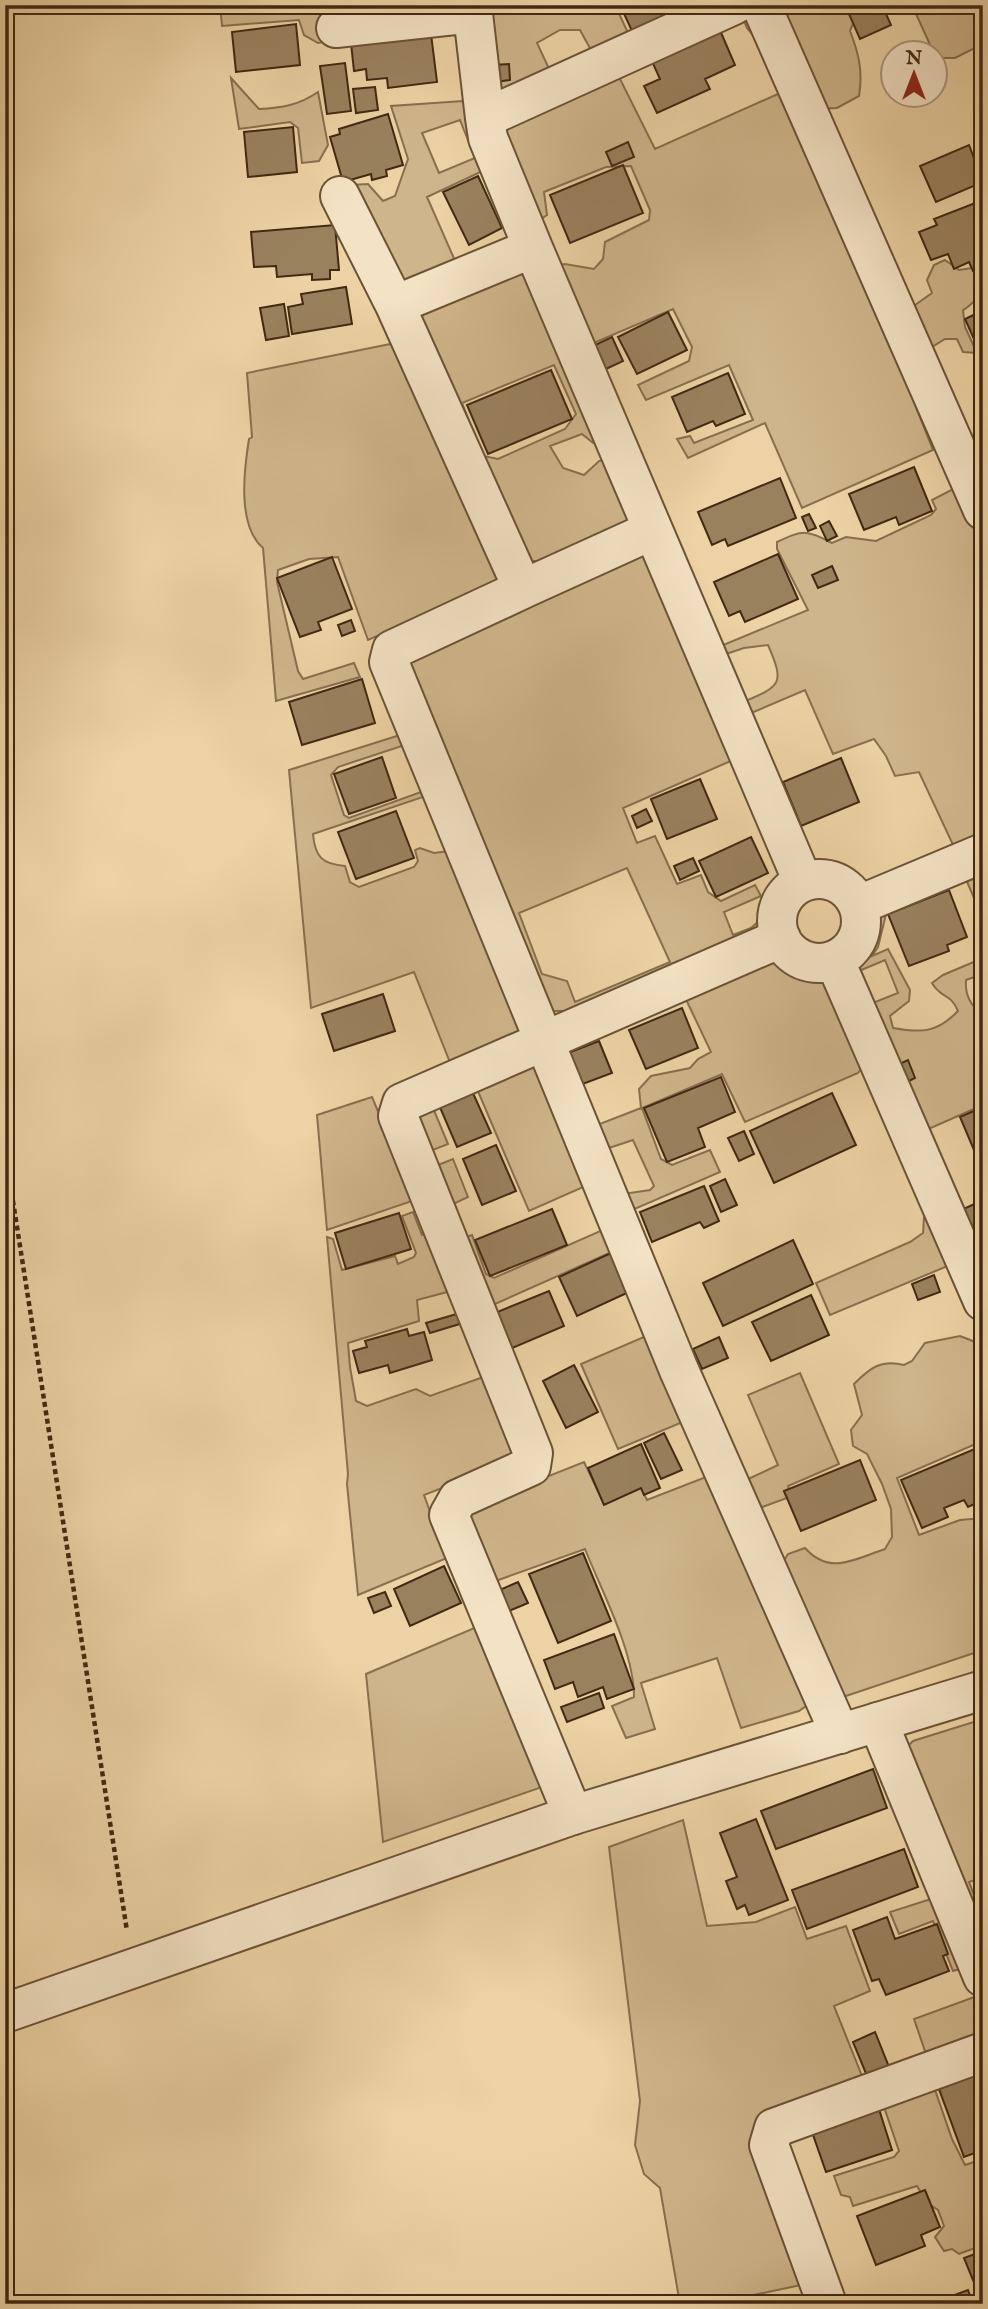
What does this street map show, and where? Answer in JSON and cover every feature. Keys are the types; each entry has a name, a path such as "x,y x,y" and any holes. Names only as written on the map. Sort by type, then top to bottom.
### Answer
{"street":[{"path":"485,118 734,5"},
{"path":"761,5 983,510"},
{"path":"336,28 472,9 488,138 803,882"},
{"path":"340,196 395,306 523,589"},
{"path":"395,306 533,248"},
{"path":"653,530 392,650 389,662 679,1370 840,1734"},
{"path":"859,905 983,853"},
{"path":"816,879 842,885 852,893 859,905 862,918 856,944 847,954 835,961 821,964 806,962 793,955 781,938 777,916 781,902 790,890 803,882 816,879"},
{"path":"573,1815 449,1514 458,1499 531,1466 533,1452 398,1116 402,1102 781,938"},
{"path":"835,961 983,1301"},
{"path":"5,2013 573,1815 983,1690"},
{"path":"878,1722 983,1977"},
{"path":"827,2304 769,2145 774,2127 983,2052"}],"path":[{"path":"5,1150 132,1967"}],"shaded area":[{"path":"220,5 234,5 241,9 326,5 329,41 318,43 304,35 299,20 222,26"},
{"path":"484,5 615,5 629,35 592,52 580,30 560,30 537,43 551,73 511,90 493,86"},
{"path":"738,5 860,5 850,31 859,63 859,96 837,108 815,109 747,28"},
{"path":"912,5 983,5 983,44 950,58 950,38 927,38"},
{"path":"617,73 655,149 780,93 867,284 933,450 802,508 765,423 688,458 677,439 690,436 694,443 753,420 729,365 646,400 638,385 689,361 692,347 673,309 589,345 555,266 565,264 594,269 603,259 605,242 649,220 650,210 631,166 606,167 544,192 547,215 537,222 500,134 505,123"},
{"path":"231,78 259,109 290,105 318,92 328,145 319,161 302,163 298,128 290,122 239,129"},
{"path":"463,101 489,168 427,197 456,263 404,290 350,185 368,184 383,201 395,196 408,159 391,106","holes":["460,120 475,158 439,173 422,133"]},
{"path":"945,260 959,270 972,268 979,273 983,271 983,295 963,310 965,327 977,353 963,352 957,339 945,339 927,350 908,310 932,293 927,280 934,265"},
{"path":"528,268 602,440 593,443 582,434 550,446 563,468 584,475 599,461 610,457 632,519 543,561 526,561 501,576 495,585 368,640 338,557 309,559 278,570 277,582 298,671 303,679 354,663 360,677 276,701 263,548 249,526 244,497 247,452 249,439 252,437 247,373 400,342 418,324 425,309","holes":["554,365 576,414 565,429 498,459 483,456 462,403"]},
{"path":"955,488 983,549 983,835 954,847 919,772 895,776 874,739 833,754 805,690 749,714 743,702 772,687 778,676 768,645 744,648 720,656 716,648 808,610 777,549 777,542 804,533 816,535 832,543 846,537 876,541 931,515 936,509 932,500"},
{"path":"645,549 733,760 623,808 637,843 655,836 677,884 701,875 708,892 721,901 755,885 761,896 724,912 733,935 751,928 760,920 760,910 769,909 766,924 570,1011 553,1011 408,663","holes":["627,868 670,962 575,1002 567,981 542,974 519,913"]},
{"path":"400,735 405,745 338,767 331,775 344,815 349,818 421,792 423,797 313,834 314,842 321,858 345,866 350,882 359,887 414,867 418,861 415,850 420,848 434,853 449,851 518,1024 519,1034 451,1065 414,972 311,1008 289,770"},
{"path":"968,867 983,902 983,919 965,877 887,910 878,947 872,956 888,949 910,990 909,1001 890,1016 893,1028 912,1031 928,1030 943,1024 958,1011 952,1001 932,983 943,975 983,958 983,974 966,980 966,985 972,1004 983,1013 983,1105 924,1131 870,1004 898,993 885,960 859,971 858,963 873,928 875,906"},
{"path":"783,956 828,982 864,1065 858,1073 745,1122 722,1074 642,1108 661,1159 672,1165 710,1150 720,1172 630,1211 623,1194 650,1190 654,1186 633,1140 606,1149 597,1125 641,1108 639,1089 651,1076 690,1068 698,1059 711,1052 682,991"},
{"path":"525,1066 533,1067 541,1073 590,1184 529,1211 477,1089"},
{"path":"372,1097 415,1200 327,1230 317,1115"},
{"path":"433,1108 448,1144 423,1154 415,1115"},
{"path":"453,1159 468,1197 445,1208 428,1169"},
{"path":"413,1212 422,1235 427,1233 451,1291 417,1300 419,1321 348,1343 356,1401 367,1406 416,1389 430,1396 486,1376 514,1457 508,1462 424,1495 447,1558 358,1595 327,1237 333,1239 342,1270 395,1256 398,1264 414,1257 416,1253 402,1216"},
{"path":"930,1213 950,1265 830,1315 816,1283 910,1242 923,1233 924,1217"},
{"path":"607,1228 616,1250 486,1308 457,1240 472,1235 486,1274 494,1278"},
{"path":"653,1333 690,1419 618,1449 581,1364"},
{"path":"960,1336 983,1345 983,1447 980,1442 897,1478 919,1535 960,1520 983,1518 983,1650 843,1697 780,1567 788,1554 805,1548 814,1556 833,1563 843,1563 885,1549 892,1537 891,1509 867,1454 853,1446 851,1430 862,1415 854,1384 876,1366 889,1363 904,1365 912,1361 925,1343"},
{"path":"800,1373 839,1464 788,1486 789,1489 784,1491 787,1498 757,1509 744,1481 778,1465 748,1395"},
{"path":"584,1462 604,1504 641,1488 647,1500 711,1475 806,1697 806,1706 799,1711 741,1728 717,1658 641,1683 655,1729 626,1738 612,1706 634,1697 633,1679 616,1622 585,1549 490,1583 466,1524 469,1512 481,1503"},
{"path":"479,1626 545,1786 383,1842 366,1674"},
{"path":"983,1719 983,1877 969,1882 983,1918 983,1943 906,1748 913,1741"},
{"path":"683,1820 707,1926 756,1922 795,1907 807,1939 846,1926 870,1991 834,2006 864,2081 779,2108 801,2285 711,2304 680,2304 660,2188 644,2174 635,2145 640,2101 609,1847"},
{"path":"934,1898 963,1968 953,1971 933,1921 899,1934 890,1912"},
{"path":"977,1996 983,2010 983,2040 927,2057 914,2019"},
{"path":"934,2087 952,2139 965,2165 983,2159 983,2245 959,2254 952,2249 944,2251 935,2237 944,2226 938,2210 927,2203 917,2186 853,2206 850,2197 841,2195 834,2176 894,2157 899,2151 883,2104"}],"building":[{"path":"620,5 657,5 662,17 632,31"},
{"path":"845,5 882,5 891,25 860,39"},
{"path":"296,24 300,65 236,72 232,32"},
{"path":"719,28 735,65 705,79 710,89 657,113 644,86 660,79 651,59"},
{"path":"431,34 437,82 388,88 387,78 367,80 366,69 354,71 351,43"},
{"path":"345,63 351,111 327,114 320,66"},
{"path":"509,64 510,80 495,82 493,65"},
{"path":"375,87 378,110 356,113 353,89"},
{"path":"388,114 403,165 386,170 387,176 372,180 371,174 343,182 330,137 340,134 339,129"},
{"path":"293,127 297,172 248,177 244,132"},
{"path":"628,142 634,157 612,166 606,152"},
{"path":"969,145 983,182 936,202 920,166"},
{"path":"623,165 643,213 570,243 550,195"},
{"path":"478,176 502,228 469,245 443,192"},
{"path":"983,200 983,267 973,271 969,262 954,269 948,254 931,260 919,232 937,225 934,219"},
{"path":"335,225 339,270 330,270 330,279 312,280 312,274 277,277 276,266 254,267 251,232"},
{"path":"346,287 352,324 292,334 288,307 303,304 301,294"},
{"path":"983,300 983,343 977,346 965,319 980,312 976,303"},
{"path":"284,304 289,336 266,340 260,308"},
{"path":"668,312 687,350 637,374 618,337"},
{"path":"612,337 623,361 604,370 593,346"},
{"path":"551,370 572,419 488,454 467,405"},
{"path":"728,373 745,414 716,426 713,421 687,432 672,397"},
{"path":"914,467 932,511 899,525 896,517 864,530 849,494"},
{"path":"780,478 796,518 728,546 725,539 712,545 698,512"},
{"path":"809,514 816,528 808,531 802,517"},
{"path":"829,521 837,536 827,541 820,526"},
{"path":"778,554 798,599 745,622 740,611 729,616 714,582"},
{"path":"332,557 352,609 318,622 321,630 300,637 277,578"},
{"path":"832,566 838,580 818,588 812,575"},
{"path":"351,620 355,631 342,636 338,625"},
{"path":"362,679 375,723 302,745 289,702"},
{"path":"382,757 396,798 349,814 334,774"},
{"path":"841,758 859,802 801,826 783,782"},
{"path":"700,779 717,819 667,839 651,799"},
{"path":"646,809 652,821 637,828 632,816"},
{"path":"396,811 414,858 356,879 338,832"},
{"path":"751,837 768,873 716,897 699,861"},
{"path":"693,858 699,871 680,880 674,866"},
{"path":"949,890 967,937 947,945 949,951 909,966 888,914"},
{"path":"383,994 395,1031 334,1051 322,1014"},
{"path":"682,1008 698,1048 646,1069 629,1030"},
{"path":"599,1041 612,1073 580,1085 568,1053"},
{"path":"908,1060 915,1078 905,1083 897,1065"},
{"path":"721,1077 735,1112 698,1128 705,1147 667,1162 644,1108"},
{"path":"472,1091 491,1133 457,1147 439,1105"},
{"path":"832,1093 856,1145 774,1183 750,1131"},
{"path":"983,1107 983,1160 979,1162 960,1117"},
{"path":"744,1131 754,1154 739,1161 728,1138"},
{"path":"496,1145 516,1191 482,1205 463,1159"},
{"path":"725,1179 737,1205 721,1212 710,1186"},
{"path":"704,1186 719,1221 704,1228 700,1222 652,1242 640,1212"},
{"path":"983,1200 983,1253 957,1212"},
{"path":"552,1209 567,1245 490,1276 475,1240"},
{"path":"399,1213 411,1249 346,1269 335,1233"},
{"path":"793,1240 813,1284 723,1326 703,1283"},
{"path":"611,1253 629,1292 577,1316 559,1277"},
{"path":"934,1275 940,1292 918,1300 912,1284"},
{"path":"549,1291 564,1326 510,1349 495,1313"},
{"path":"811,1295 829,1335 771,1361 752,1322"},
{"path":"460,1313 463,1323 430,1333 426,1323"},
{"path":"407,1329 409,1336 424,1332 432,1360 390,1373 388,1365 359,1373 353,1351 367,1347 365,1341"},
{"path":"719,1337 728,1358 702,1369 693,1349"},
{"path":"574,1365 598,1412 566,1428 543,1381"},
{"path":"664,1433 682,1470 661,1479 644,1443"},
{"path":"641,1444 660,1488 644,1495 641,1488 604,1505 588,1468"},
{"path":"977,1448 983,1461 983,1500 968,1507 964,1500 944,1508 948,1517 922,1528 901,1480"},
{"path":"860,1460 876,1500 801,1531 784,1491"},
{"path":"583,1553 611,1621 558,1643 529,1574"},
{"path":"444,1566 461,1603 410,1626 394,1589"},
{"path":"518,1582 528,1603 504,1613 495,1592"},
{"path":"385,1592 391,1606 374,1613 368,1598"},
{"path":"614,1634 634,1689 607,1699 603,1687 578,1697 573,1682 555,1689 544,1660"},
{"path":"599,1693 604,1708 567,1722 561,1707"},
{"path":"873,1769 887,1808 776,1849 761,1811"},
{"path":"756,1819 788,1900 749,1915 745,1905 737,1909 726,1881 737,1877 720,1833"},
{"path":"904,1849 918,1887 807,1929 792,1890"},
{"path":"887,1917 895,1939 937,1924 948,1954 943,1956 949,1971 886,1995 879,1979 872,1981 853,1930"},
{"path":"875,2032 889,2067 867,2076 853,2042"},
{"path":"979,2074 983,2085 983,2150 964,2157 939,2089"},
{"path":"878,2106 892,2150 826,2172 811,2129"},
{"path":"925,2190 940,2227 921,2235 925,2246 876,2265 857,2216"},
{"path":"983,2251 983,2301 982,2302 964,2258"},
{"path":"968,2290 973,2304 952,2304 949,2297"}]}
